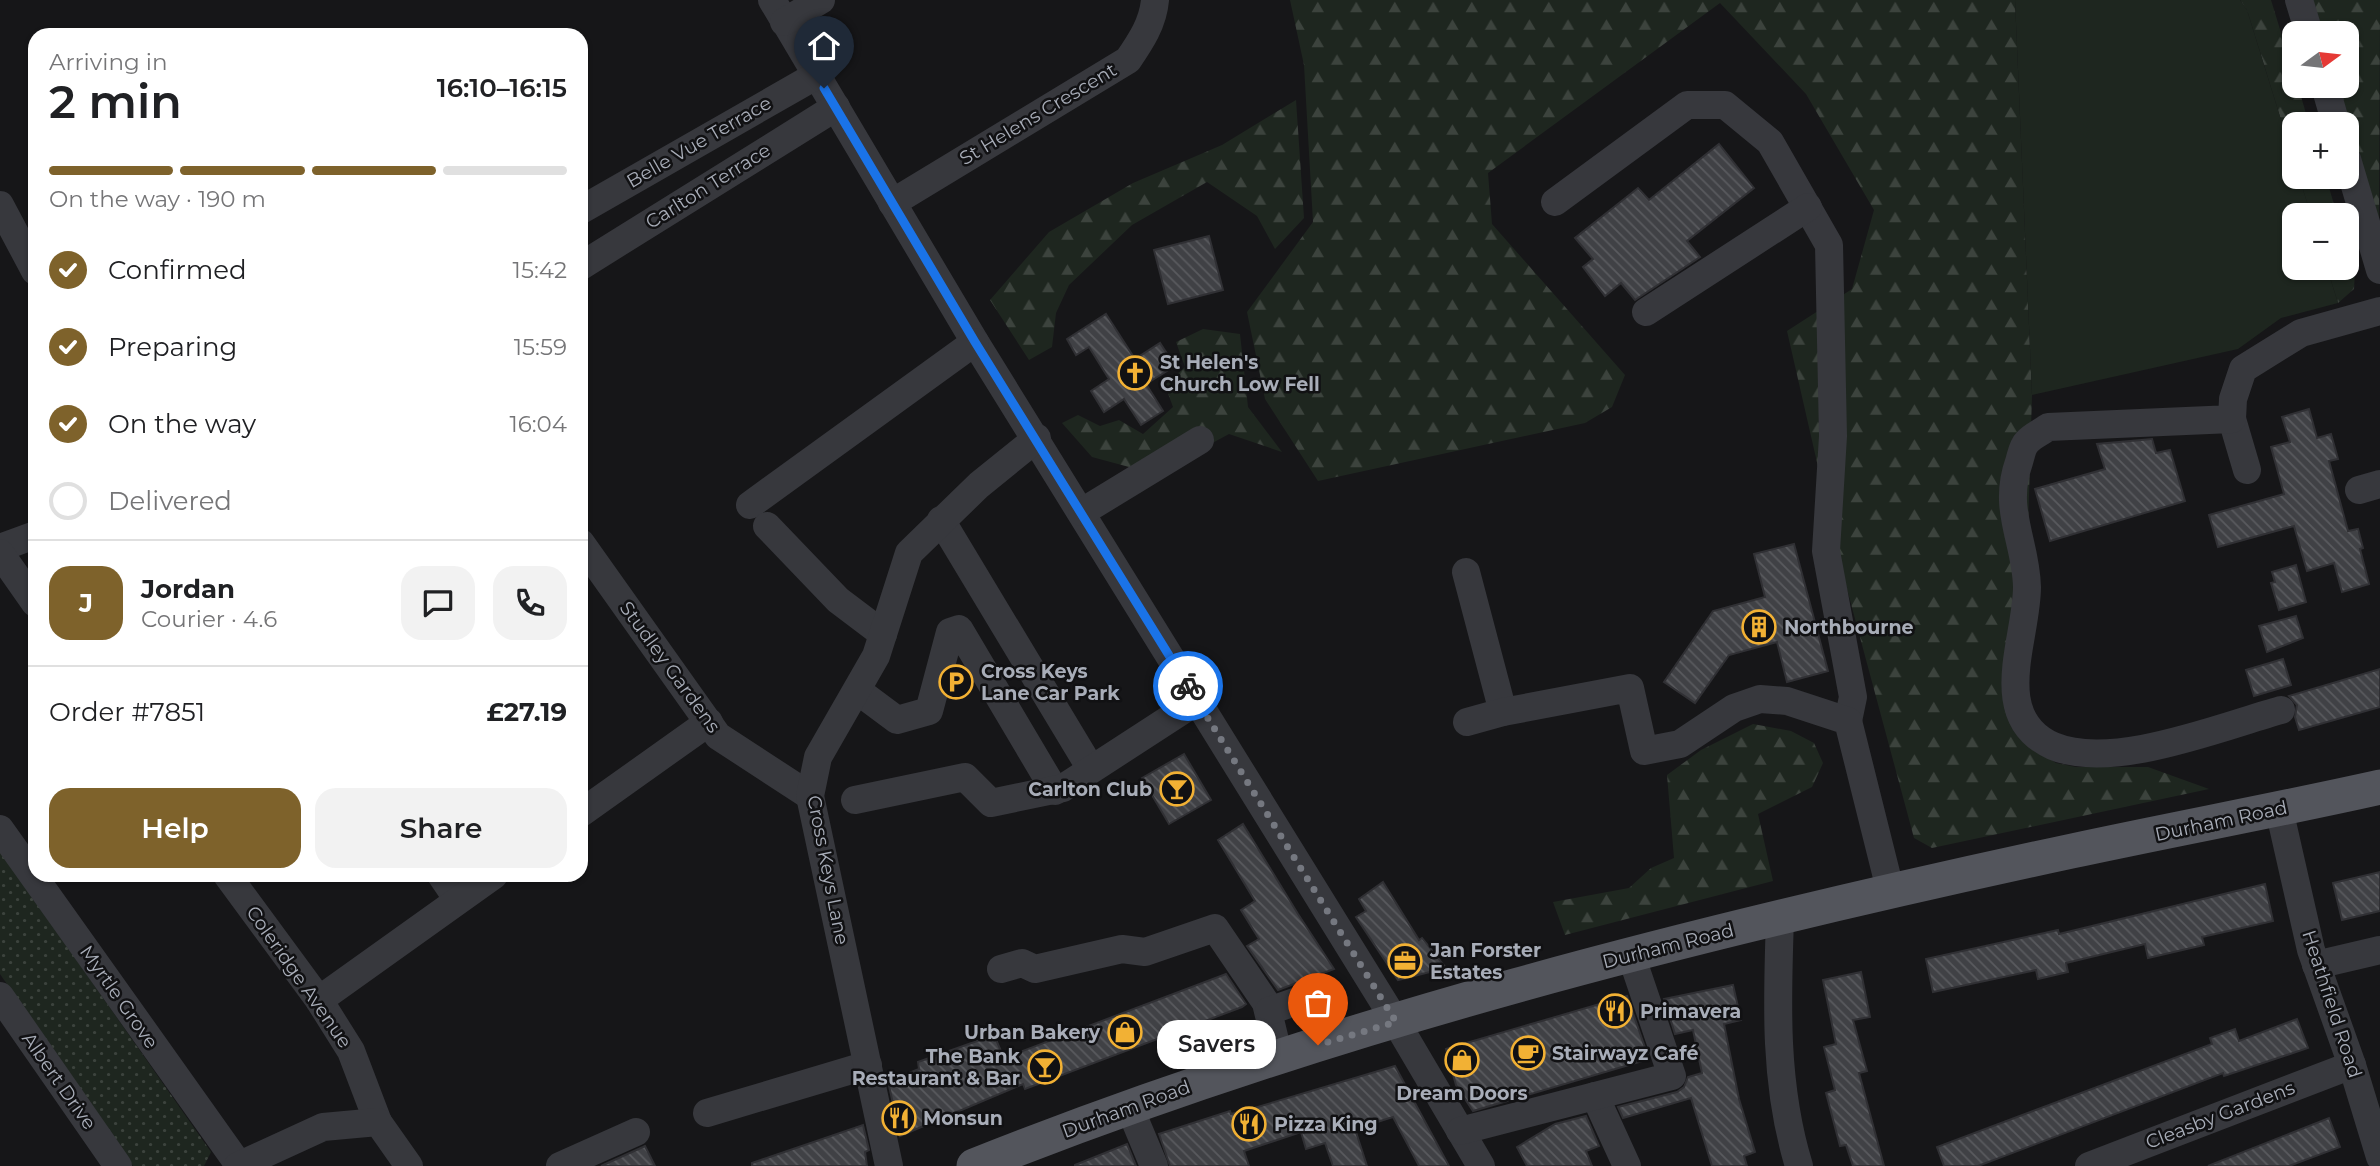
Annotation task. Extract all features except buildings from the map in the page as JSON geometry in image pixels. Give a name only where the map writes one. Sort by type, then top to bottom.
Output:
[{"type":"main road","name":"Durham Road","points":[[974,1166],[1129,1106],[1472,997],[1631,955],[1891,893],[2070,852],[2380,787]]},
{"type":"street","points":[[821,0],[778,11],[975,342],[1396,1022],[1481,1166]]},
{"type":"street","name":"St Helens Crescent","points":[[892,203],[1128,60],[1143,37],[1154,12],[1155,0]]},
{"type":"street","points":[[2299,0],[2305,21]]},
{"type":"street","name":"Belle Vue Terrace","points":[[588,206],[817,75]]},
{"type":"street","points":[[1555,202],[1686,105],[1724,105],[1770,142],[1829,245],[1833,436],[1826,551],[1853,697],[1848,721],[1891,893]]},
{"type":"street","name":"Carlton Terrace","points":[[588,262],[836,107]]},
{"type":"street","points":[[2356,189],[2380,270]]},
{"type":"street","points":[[0,205],[28,258]]},
{"type":"street","points":[[1646,312],[1808,207]]},
{"type":"street","points":[[2246,470],[2232,419],[2233,399],[2243,369],[2301,333],[2380,311]]},
{"type":"street","points":[[883,634],[838,600],[758,516],[975,342]]},
{"type":"street","points":[[2232,419],[2049,427],[2025,443],[2011,484],[2014,527],[2026,568],[2027,591],[2014,690],[2023,722],[2051,745],[2081,754],[2123,754],[2281,710]]},
{"type":"street","name":"Cross Keys Lane","points":[[889,1166],[810,796],[818,757],[876,656],[909,553],[941,520],[1037,439]]},
{"type":"street","points":[[1082,512],[1200,440]]},
{"type":"street","points":[[941,520],[1091,769]]},
{"type":"street","points":[[28,538],[0,551],[28,593]]},
{"type":"street","name":"Studley Gardens","points":[[588,553],[718,736],[733,748],[796,784],[810,796]]},
{"type":"street","points":[[1466,572],[1503,712]]},
{"type":"street","points":[[858,691],[897,720],[929,711],[950,632],[959,629],[1055,792]]},
{"type":"street","points":[[1467,722],[1503,712],[1630,688],[1644,751],[1680,744],[1734,708],[1760,699],[1787,701],[1848,721]]},
{"type":"street","points":[[855,800],[965,777],[991,803],[1055,792],[1197,701]]},
{"type":"street","points":[[588,808],[709,722]]},
{"type":"street","name":"Heathfield Road","points":[[2279,809],[2316,965],[2352,1065],[2380,1157]]},
{"type":"street","name":"Myrtle Grove","points":[[0,829],[28,869]]},
{"type":"street","name":"Myrtle Grove","points":[[37,882],[238,1166]]},
{"type":"street","name":"Coleridge Avenue","points":[[233,882],[319,1000],[351,1051],[378,1122]]},
{"type":"street","points":[[446,882],[458,900]]},
{"type":"street","points":[[319,1000],[484,882]]},
{"type":"street","points":[[1780,919],[1779,1067],[1787,1128],[1798,1166]]},
{"type":"street","points":[[1001,970],[1022,963],[1035,970],[1122,949],[1145,953],[1215,928],[1269,1011],[1279,1057]]},
{"type":"street","points":[[2316,965],[2380,950]]},
{"type":"street","points":[[1460,1131],[1672,1076],[1631,955]]},
{"type":"street","points":[[1269,1011],[1326,991]]},
{"type":"street","name":"Albert Drive","points":[[0,996],[118,1166]]},
{"type":"street","name":"Cleasby Gardens","points":[[2089,1166],[2352,1065]]},
{"type":"street","points":[[708,1113],[868,1066]]},
{"type":"street","points":[[1595,1096],[1627,1166]]},
{"type":"street","points":[[1129,1106],[1154,1166]]},
{"type":"street","points":[[238,1166],[323,1127],[378,1122],[410,1166]]},
{"type":"street","points":[[560,1166],[636,1132]]},
{"type":"green space","points":[[1290,0],[2015,0],[2032,395],[2026,595],[2012,710],[2037,750],[2056,763],[2076,767],[2148,767],[2209,789],[1932,848],[1914,838],[1840,563],[1787,331],[1852,289],[1874,210],[1806,94],[1720,3],[1488,173],[1492,224],[1625,375],[1612,407],[1585,423],[1318,481],[1265,399],[1247,312],[1313,222],[1304,65]]},
{"type":"green space","points":[[2015,0],[2240,0],[2247,10],[2282,123],[2282,189],[2303,189],[2307,203],[2282,203],[2282,280],[2331,280],[2338,303],[2281,318],[2238,349],[2032,395]]},
{"type":"green space","points":[[2240,0],[2271,0],[2282,36],[2282,98],[2301,98],[2306,112],[2282,112],[2282,123],[2247,10]]},
{"type":"green space","points":[[2312,0],[2380,0],[2379,228],[2359,160],[2359,112],[2345,112],[2341,98],[2359,98],[2359,21],[2318,21]]},
{"type":"green space","points":[[1296,100],[1304,218],[1275,249],[1257,216],[1207,182],[1132,225],[1069,285],[1056,313],[1052,347],[1029,360],[990,300],[1049,232],[1133,183],[1222,145]]},
{"type":"green space","points":[[2303,189],[2329,189],[2334,203],[2307,203]]},
{"type":"green space","points":[[2331,280],[2354,280],[2354,289],[2338,303]]},
{"type":"green space","points":[[1203,329],[1240,334],[1248,407],[1282,452],[1229,434],[1155,474],[1092,457],[1062,423],[1078,415],[1100,426],[1119,420],[1143,434],[1173,407],[1165,385],[1185,367],[1176,342]]},
{"type":"green space","points":[[1753,724],[1791,731],[1814,743],[1823,763],[1812,787],[1758,814],[1773,881],[1565,935],[1553,902],[1629,888],[1651,868],[1674,858],[1667,775],[1701,750]]},
{"type":"green space","points":[[0,851],[211,1152],[204,1166],[133,1166],[0,974]]},
{"type":"way so far","points":[[1188,686],[1396,1022],[1318,1045]]},
{"type":"place","name":"St Helen's Church Low Fell","points":[[1135,373]]},
{"type":"place","name":"Northbourne","points":[[1759,627]]},
{"type":"place","name":"Cross Keys Lane Car Park","points":[[956,682]]},
{"type":"place","name":"Carlton Club","points":[[1177,789]]},
{"type":"place","name":"Jan Forster Estates","points":[[1405,961]]},
{"type":"place","name":"Primavera","points":[[1615,1011]]},
{"type":"place","name":"Urban Bakery","points":[[1125,1032]]},
{"type":"place","name":"Savers","points":[[1318,1045]]},
{"type":"place","name":"Stairwayz Café","points":[[1528,1053]]},
{"type":"place","name":"Dream Doors","points":[[1462,1060]]},
{"type":"place","name":"The Bank Restaurant & Bar","points":[[1045,1067]]},
{"type":"place","name":"Monsun","points":[[899,1118]]},
{"type":"place","name":"Pizza King","points":[[1249,1124]]},
{"type":"route","points":[[824,88],[975,342],[1188,686]]}]
